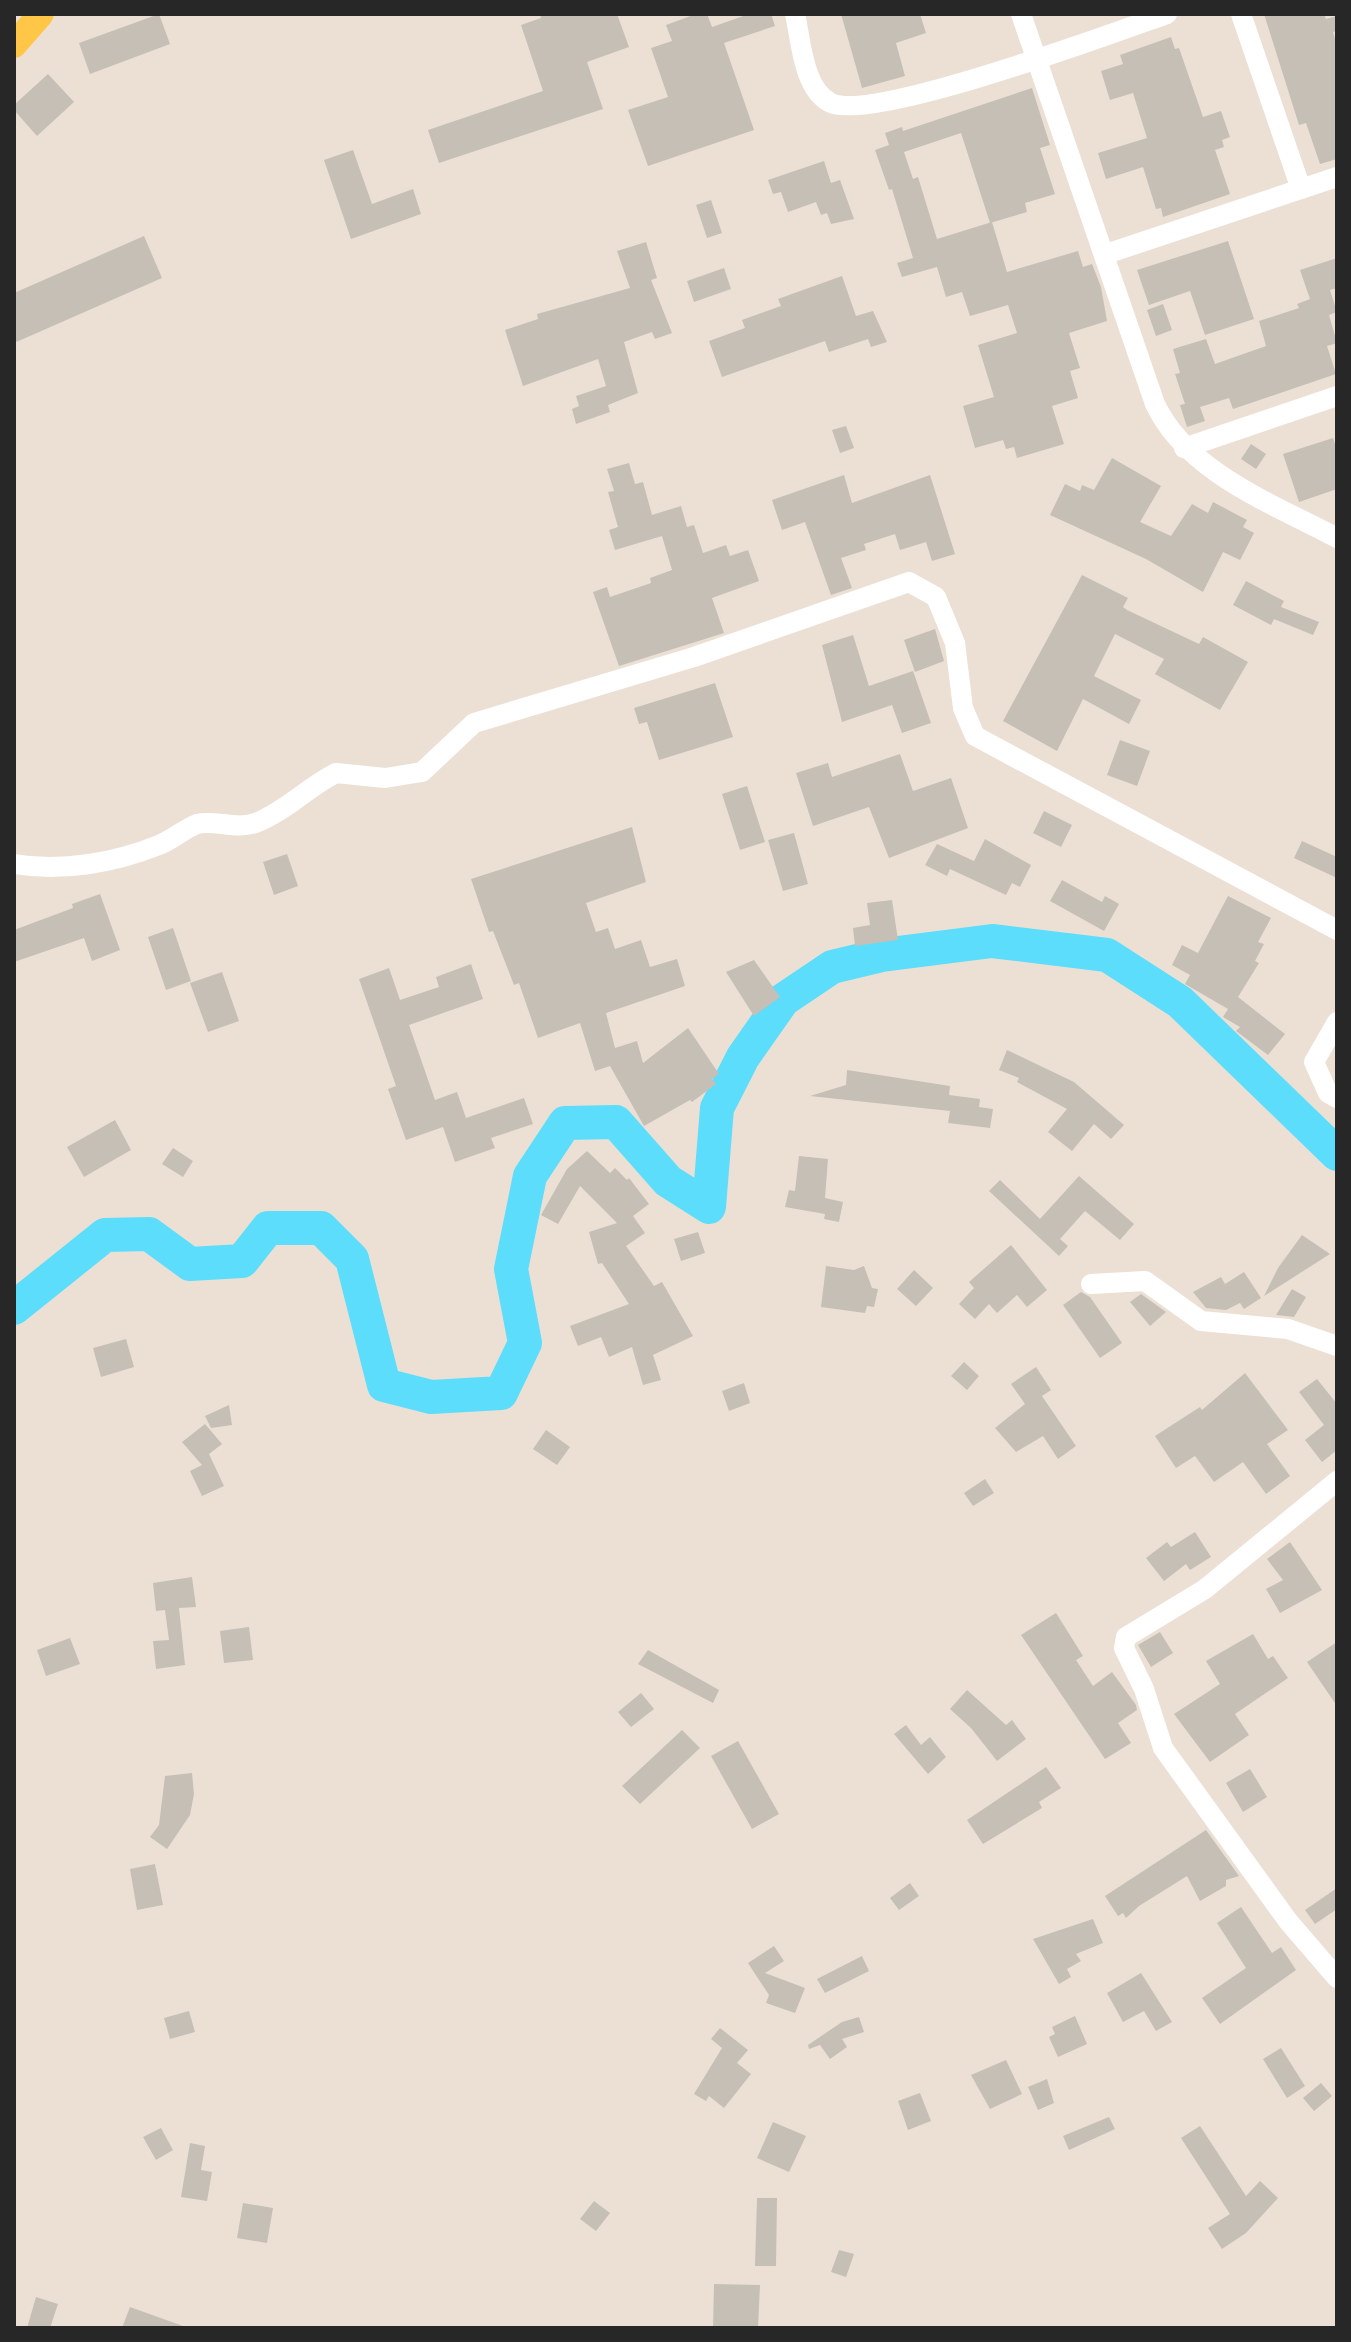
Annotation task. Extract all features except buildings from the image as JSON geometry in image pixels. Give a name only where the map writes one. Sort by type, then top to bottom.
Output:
[{"type":"street","points":[[795,14],[809,74],[820,95],[833,104],[870,107],[1037,60],[1167,14]]},
{"type":"street","points":[[1021,14],[1106,254],[1155,404],[1167,430],[1184,448],[1246,489],[1337,538]]},
{"type":"street","points":[[1241,14],[1301,189]]},
{"type":"street","points":[[1106,254],[1337,177]]},
{"type":"street","points":[[1184,448],[1337,396]]},
{"type":"street","points":[[14,864],[42,869],[116,860],[161,844],[195,825],[229,827],[254,824],[286,809],[336,773],[385,778],[422,772],[474,723],[694,657],[909,582],[936,597],[955,643],[963,708],[975,736],[1337,930]]},
{"type":"street","points":[[1337,1022],[1314,1062],[1328,1093],[1337,1098]]},
{"type":"street","points":[[1091,1284],[1145,1281],[1201,1321],[1288,1329],[1337,1346]]},
{"type":"street","points":[[1337,1481],[1205,1589],[1126,1637],[1124,1648],[1144,1689],[1163,1748],[1288,1921],[1337,1978]]},
{"type":"waterway","points":[[14,1308],[105,1235],[149,1234],[190,1264],[242,1261],[268,1228],[321,1228],[352,1259],[384,1385],[431,1397],[501,1393],[525,1343],[511,1269],[530,1176],[565,1123],[616,1122],[668,1181],[709,1207],[717,1108],[743,1057],[783,1000],[832,967],[882,955],[992,941],[1107,955],[1180,1002],[1337,1154]]}]
